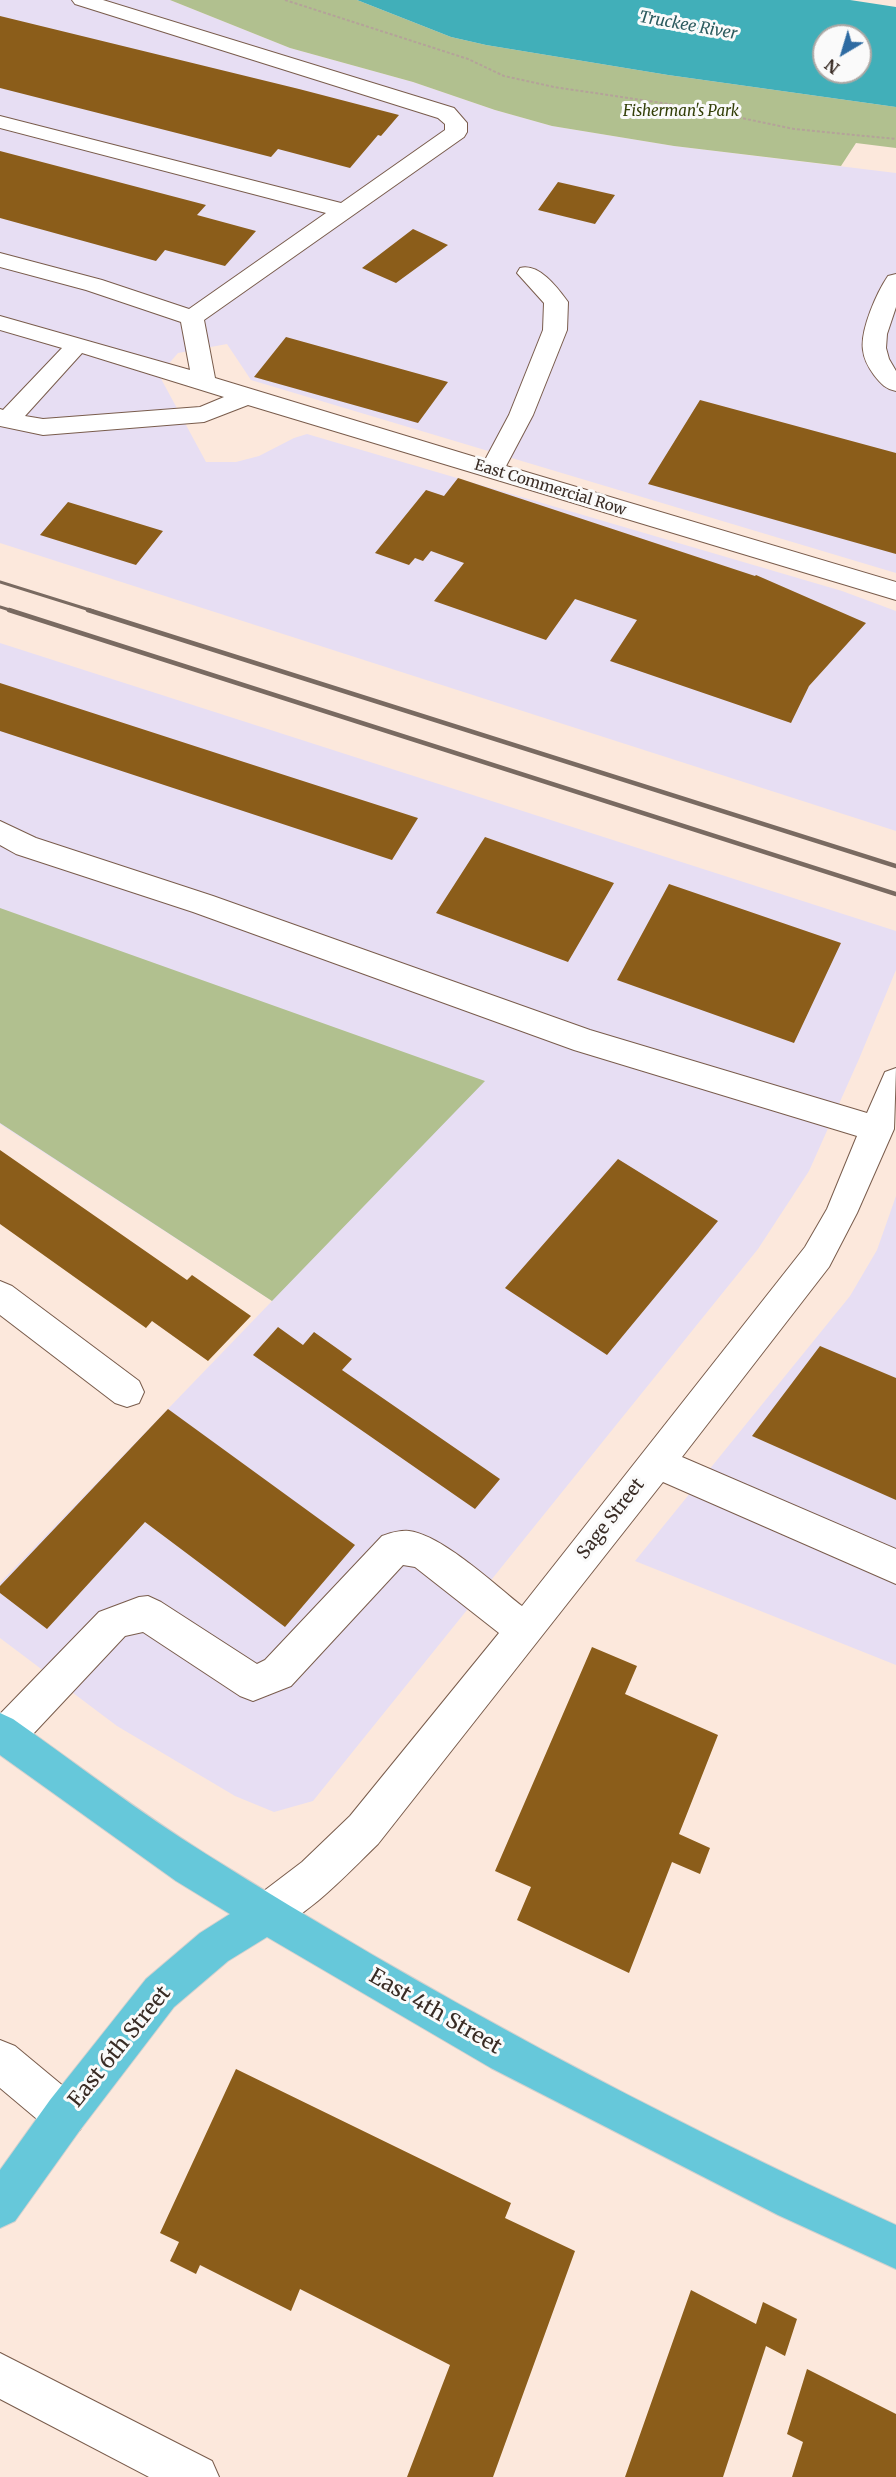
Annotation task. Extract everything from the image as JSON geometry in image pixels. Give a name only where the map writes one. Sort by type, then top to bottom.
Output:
[{"type":"main road","name":"East 4th Street","points":[[2,1734],[190,1867],[266,1914],[506,2053],[793,2200],[896,2247]]},
{"type":"main road","name":"East 6th Street","points":[[0,2206],[65,2115],[160,1993],[214,1947],[266,1914]]},
{"type":"street","points":[[82,0],[446,113],[456,123],[456,132],[192,318]]},
{"type":"street","points":[[0,122],[345,211]]},
{"type":"street","points":[[0,260],[94,285],[192,318]]},
{"type":"street","points":[[491,471],[521,415],[555,330],[556,302],[528,273]]},
{"type":"street","points":[[896,280],[888,294],[874,347],[884,375],[896,384]]},
{"type":"street","points":[[192,318],[204,383]]},
{"type":"street","name":"East Commercial Row","points":[[0,322],[147,364],[246,397],[896,591]]},
{"type":"street","points":[[4,418],[78,344]]},
{"type":"street","points":[[4,418],[43,427],[204,414],[246,397]]},
{"type":"street","points":[[0,832],[26,846],[203,903],[585,1041],[878,1129]]},
{"type":"street","name":"Sage Street","points":[[266,1914],[316,1876],[364,1830],[817,1257],[841,1213],[878,1129],[896,1081]]},
{"type":"street","points":[[0,1296],[127,1392]]},
{"type":"street","points":[[656,1462],[896,1567]]},
{"type":"street","points":[[2,1734],[112,1624],[122,1618],[137,1614],[148,1614],[253,1683],[266,1680],[278,1673],[395,1548],[411,1548],[428,1555],[524,1630]]},
{"type":"street","points":[[0,2061],[65,2115]]},
{"type":"street","points":[[0,2375],[196,2477]]},
{"type":"path","points":[[285,0],[468,59],[504,76],[575,90],[689,107],[794,129],[896,140]]},
{"type":"shaded area","points":[[0,0],[170,0],[290,48],[413,82],[495,110],[552,126],[674,146],[896,173],[896,573],[251,380],[227,344],[178,353],[159,375],[206,462],[236,462],[259,456],[307,434],[842,591],[896,611],[896,831],[0,543]]},
{"type":"shaded area","points":[[0,643],[896,931],[896,970],[859,1059],[809,1171],[758,1249],[313,1801],[274,1812],[235,1796],[117,1726],[0,1638],[0,1583],[272,1301],[0,1124]]},
{"type":"shaded area","points":[[896,1196],[896,1665],[635,1561],[850,1296],[877,1250]]},
{"type":"green space","name":"Fisherman's Park","points":[[170,0],[357,0],[451,37],[486,45],[668,75],[896,107],[896,148],[856,143],[841,166],[674,146],[552,126],[495,110],[413,82],[290,48]]},
{"type":"green space","points":[[0,908],[485,1081],[272,1301],[0,1123]]},
{"type":"water","name":"Truckee River","points":[[357,0],[850,0],[896,7],[896,107],[668,75],[486,45],[451,37]]},
{"type":"building","points":[[0,16],[399,115],[381,136],[378,135],[350,168],[278,149],[271,157],[0,88]]},
{"type":"building","points":[[0,151],[206,205],[197,215],[256,231],[225,266],[165,250],[156,261],[0,218]]},
{"type":"building","points":[[558,182],[615,195],[595,224],[538,210]]},
{"type":"building","points":[[413,229],[448,245],[396,283],[362,268]]},
{"type":"building","points":[[286,337],[448,382],[418,423],[254,377]]},
{"type":"building","points":[[700,400],[896,453],[896,554],[648,484]]},
{"type":"building","points":[[458,478],[756,575],[866,623],[809,686],[791,723],[610,661],[637,620],[575,599],[546,640],[434,601],[464,563],[431,551],[423,561],[415,558],[409,565],[375,553],[426,490],[444,496]]},
{"type":"building","points":[[68,502],[163,531],[136,565],[40,535]]},
{"type":"building","points":[[0,683],[418,818],[392,860],[0,731]]},
{"type":"building","points":[[485,837],[614,883],[568,962],[436,913]]},
{"type":"building","points":[[669,884],[841,943],[794,1043],[617,980]]},
{"type":"building","points":[[0,1150],[187,1280],[192,1275],[251,1316],[208,1361],[152,1321],[146,1328],[0,1224]]},
{"type":"building","points":[[618,1159],[718,1221],[607,1355],[505,1288]]},
{"type":"building","points":[[278,1327],[303,1345],[314,1332],[352,1359],[342,1370],[500,1479],[475,1509],[253,1355]]},
{"type":"building","points":[[820,1346],[896,1378],[896,1500],[752,1436]]},
{"type":"building","points":[[168,1409],[355,1545],[285,1627],[145,1522],[47,1629],[0,1593],[0,1586]]},
{"type":"building","points":[[592,1647],[637,1666],[625,1694],[718,1735],[679,1834],[710,1848],[700,1874],[672,1862],[629,1973],[517,1920],[531,1887],[495,1871]]},
{"type":"building","points":[[236,2069],[511,2203],[505,2218],[575,2251],[493,2477],[407,2477],[450,2365],[300,2289],[291,2311],[200,2265],[196,2274],[170,2261],[179,2242],[160,2233]]},
{"type":"building","points":[[691,2290],[756,2324],[763,2302],[797,2319],[785,2356],[766,2346],[723,2477],[625,2477]]},
{"type":"building","points":[[807,2369],[896,2414],[896,2477],[792,2477],[803,2442],[787,2434]]},
{"type":"railway","points":[[0,582],[93,611]]},
{"type":"railway","points":[[0,607],[13,611]]},
{"type":"railway","points":[[9,610],[896,894]]},
{"type":"railway","points":[[88,610],[896,866]]}]
